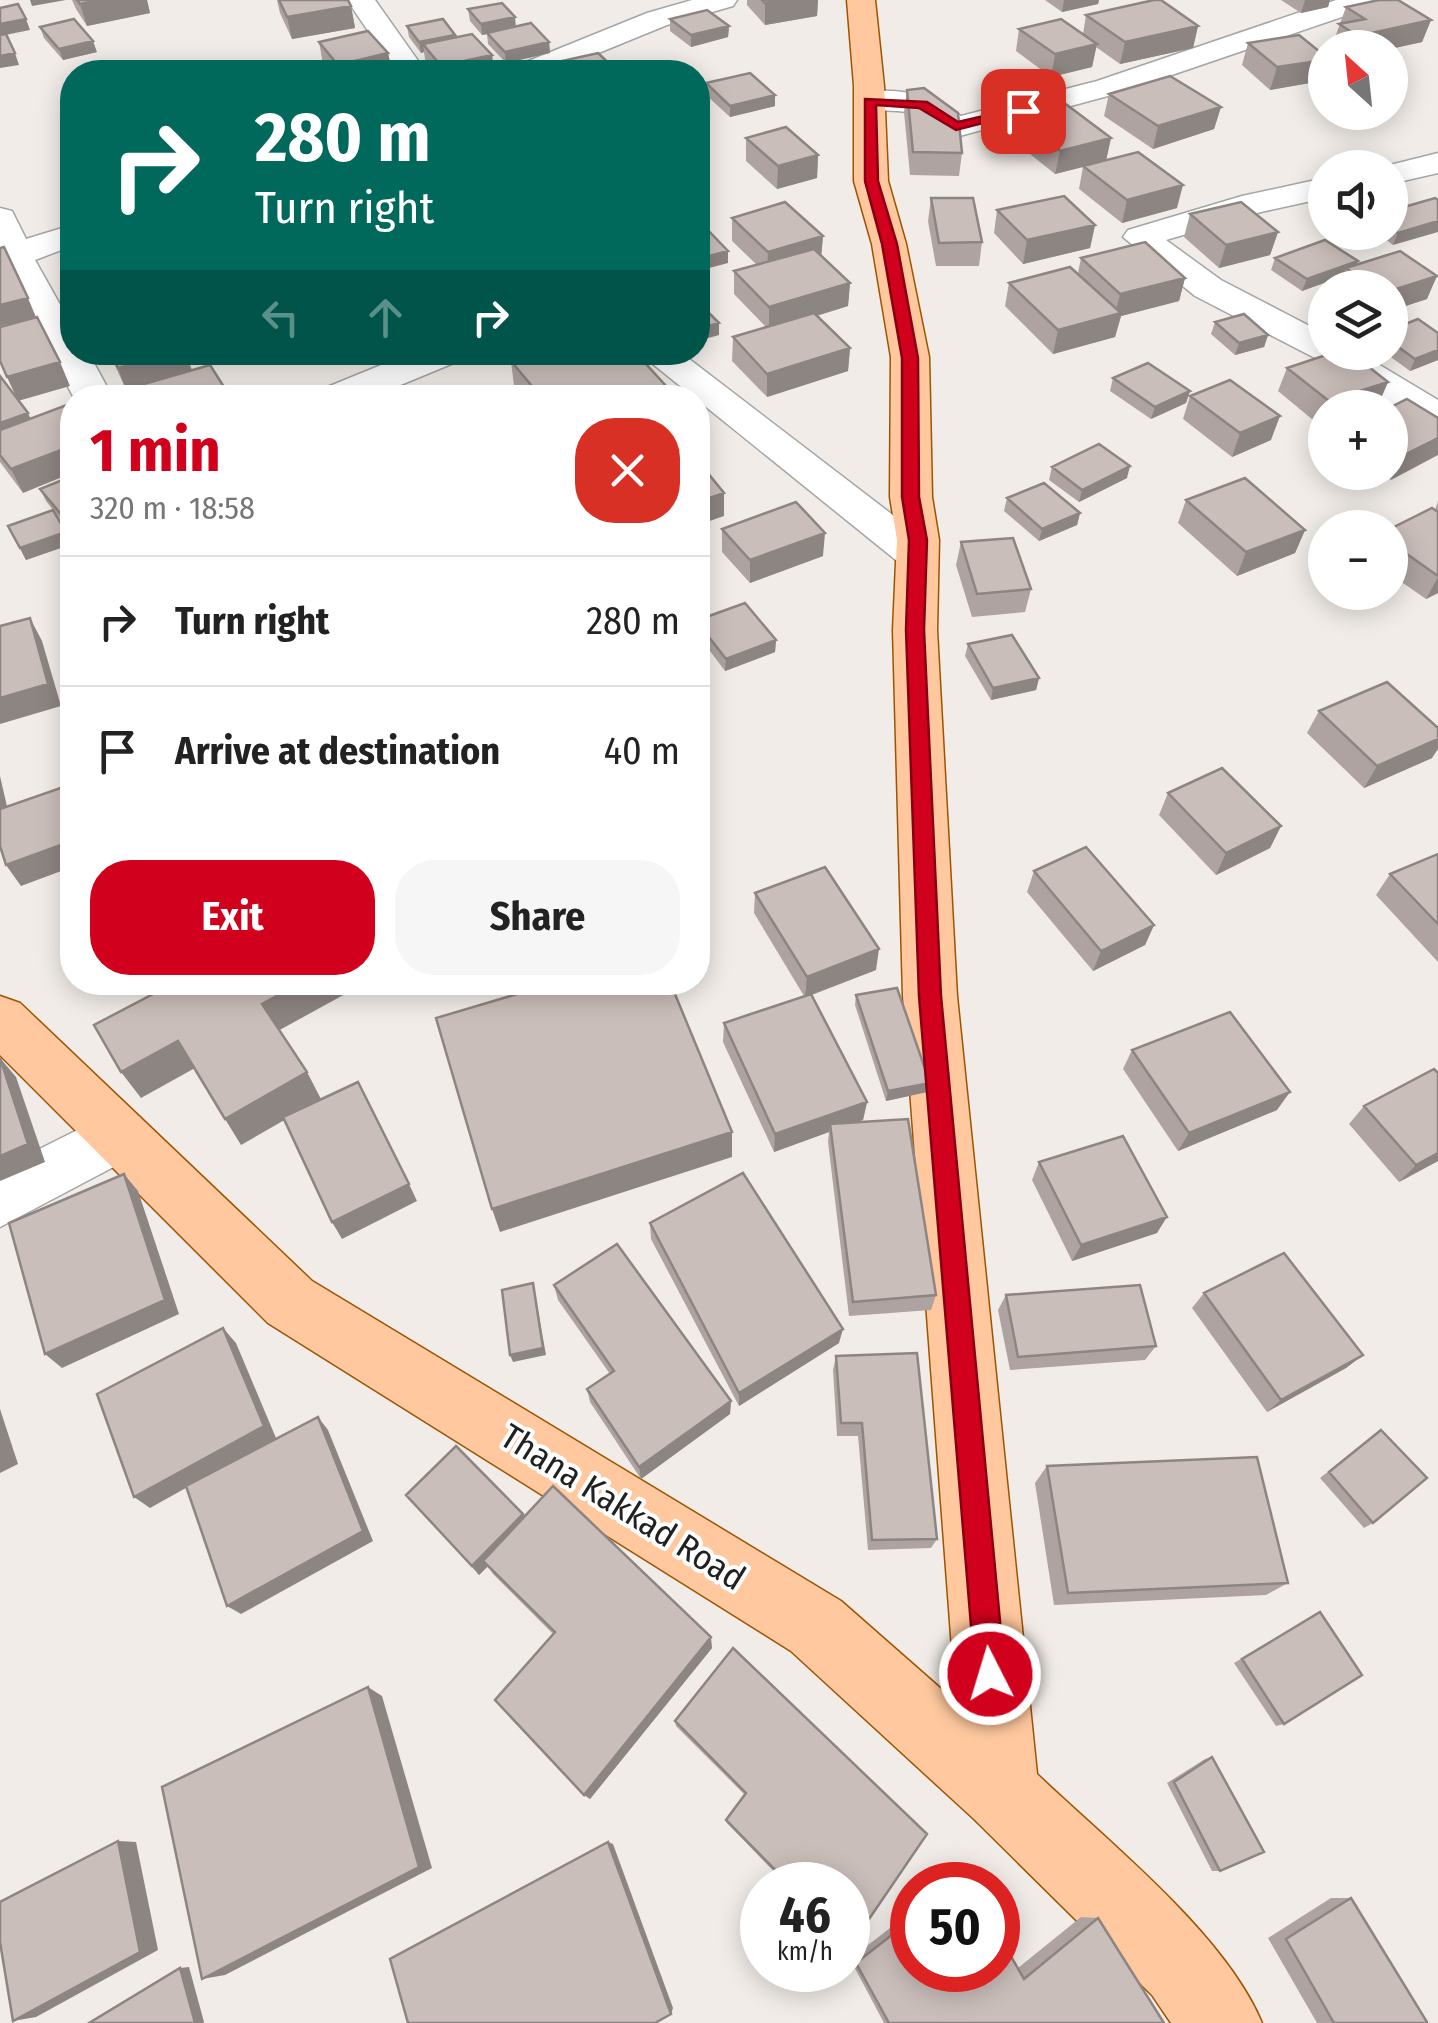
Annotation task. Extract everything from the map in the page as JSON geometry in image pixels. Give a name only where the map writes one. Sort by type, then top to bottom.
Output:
[{"type":"main road","points":[[861,0],[872,181],[890,244],[910,358],[911,497],[918,554],[915,630],[930,996],[1001,1792]]},
{"type":"main road","name":"Thana Kakkad Road","points":[[0,1019],[290,1302],[816,1626],[1001,1792],[1180,1967],[1221,2023]]},
{"type":"street","points":[[361,0],[402,60]]},
{"type":"street","points":[[556,60],[657,19],[724,0]]},
{"type":"street","points":[[870,101],[922,104],[956,126],[1108,87],[1364,0]]},
{"type":"street","points":[[1408,172],[1434,168]]},
{"type":"street","points":[[1308,192],[1254,203],[1140,237],[1208,288],[1308,340]]},
{"type":"street","points":[[0,218],[8,258],[60,343]]},
{"type":"street","points":[[8,258],[60,239]]},
{"type":"street","points":[[366,385],[416,365]]},
{"type":"street","points":[[673,365],[699,385]]},
{"type":"street","points":[[1360,370],[1438,416]]},
{"type":"street","points":[[710,394],[918,554]]},
{"type":"street","points":[[0,1200],[119,1135]]},
{"type":"building","points":[[279,0],[348,0],[351,6],[287,17]]},
{"type":"building","points":[[1161,0],[1198,26],[1125,42],[1086,15]]},
{"type":"building","points":[[1398,0],[1431,20],[1385,30],[1348,30],[1339,24],[1365,19],[1346,7]]},
{"type":"building","points":[[502,3],[515,17],[481,24],[468,9]]},
{"type":"building","points":[[18,4],[26,19],[0,24],[0,8]]},
{"type":"building","points":[[707,10],[729,26],[691,35],[670,19]]},
{"type":"building","points":[[74,19],[93,41],[59,49],[40,27]]},
{"type":"building","points":[[443,19],[455,35],[419,42],[407,26]]},
{"type":"building","points":[[1061,19],[1097,44],[1055,54],[1019,29]]},
{"type":"building","points":[[531,23],[549,42],[505,52],[487,33]]},
{"type":"building","points":[[368,31],[388,53],[359,60],[334,60],[319,42]]},
{"type":"building","points":[[6,34],[15,53],[0,56],[0,35]]},
{"type":"building","points":[[472,34],[492,55],[436,60],[423,44]]},
{"type":"building","points":[[1299,35],[1308,42],[1308,62],[1277,67],[1248,43]]},
{"type":"building","points":[[598,53],[605,60],[566,60]]},
{"type":"building","points":[[750,73],[775,95],[730,106],[710,87],[710,82]]},
{"type":"building","points":[[1170,76],[1221,107],[1158,126],[1109,94]]},
{"type":"building","points":[[924,88],[958,113],[962,153],[913,152],[907,90]]},
{"type":"building","points":[[1063,102],[1111,138],[1060,151],[1013,115]]},
{"type":"building","points":[[786,127],[818,155],[778,166],[746,138]]},
{"type":"building","points":[[1138,152],[1183,185],[1127,200],[1083,166]]},
{"type":"building","points":[[1064,196],[1095,225],[1027,240],[997,210]]},
{"type":"building","points":[[931,198],[973,198],[982,242],[939,243]]},
{"type":"building","points":[[1435,198],[1438,221],[1408,230],[1408,206]]},
{"type":"building","points":[[785,202],[823,236],[768,252],[732,218]]},
{"type":"building","points":[[1241,202],[1278,232],[1226,245],[1190,214]]},
{"type":"building","points":[[710,232],[728,251],[710,256]]},
{"type":"building","points":[[1145,242],[1185,278],[1120,294],[1081,258]]},
{"type":"building","points":[[1308,246],[1308,250],[1341,250],[1358,261],[1332,270],[1308,270],[1307,279],[1275,258]]},
{"type":"building","points":[[4,247],[28,298],[0,305],[0,248]]},
{"type":"building","points":[[814,249],[850,283],[769,307],[734,271]]},
{"type":"building","points":[[1400,251],[1437,276],[1408,285],[1408,270],[1346,268]]},
{"type":"building","points":[[1070,267],[1121,313],[1058,330],[1009,283]]},
{"type":"building","points":[[814,313],[850,348],[767,374],[733,337]]},
{"type":"building","points":[[1244,314],[1268,335],[1239,343],[1215,322]]},
{"type":"building","points":[[37,317],[60,362],[7,377],[0,361],[0,327]]},
{"type":"building","points":[[1418,319],[1438,333],[1438,350],[1415,359],[1408,354],[1408,323]]},
{"type":"building","points":[[1308,361],[1308,370],[1373,370],[1388,382],[1363,390],[1315,390],[1287,368]]},
{"type":"building","points":[[1148,363],[1190,391],[1155,407],[1113,378]]},
{"type":"building","points":[[210,365],[223,385],[144,385]]},
{"type":"building","points":[[514,365],[647,365],[665,385],[531,385]]},
{"type":"building","points":[[0,376],[28,413],[0,423]]},
{"type":"building","points":[[1230,380],[1280,416],[1240,433],[1190,396]]},
{"type":"building","points":[[1408,400],[1438,418],[1438,438],[1408,453]]},
{"type":"building","points":[[60,408],[60,451],[11,469],[0,455],[0,430]]},
{"type":"building","points":[[1099,444],[1130,466],[1082,490],[1052,467]]},
{"type":"building","points":[[710,476],[724,493],[710,498]]},
{"type":"building","points":[[1245,478],[1305,530],[1246,552],[1186,500]]},
{"type":"building","points":[[60,481],[60,513],[40,489]]},
{"type":"building","points":[[1044,483],[1080,513],[1042,529],[1007,498]]},
{"type":"building","points":[[796,502],[825,533],[750,560],[722,529]]},
{"type":"building","points":[[1432,508],[1438,512],[1438,576],[1408,555],[1408,520]]},
{"type":"building","points":[[53,510],[60,522],[60,534],[20,548],[8,526]]},
{"type":"building","points":[[1013,538],[1031,589],[977,594],[961,542]]},
{"type":"building","points":[[745,603],[776,640],[726,659],[710,638],[710,616]]},
{"type":"building","points":[[30,618],[48,684],[0,698],[0,626]]},
{"type":"building","points":[[1012,635],[1039,678],[993,688],[968,644]]},
{"type":"building","points":[[1387,682],[1438,728],[1438,739],[1377,766],[1319,711]]},
{"type":"building","points":[[1222,768],[1281,826],[1226,853],[1168,793]]},
{"type":"building","points":[[60,788],[60,845],[6,865],[0,846],[0,809]]},
{"type":"building","points":[[1086,847],[1154,925],[1101,951],[1034,871]]},
{"type":"building","points":[[1438,854],[1438,924],[1390,874]]},
{"type":"building","points":[[825,867],[879,949],[807,977],[755,893]]},
{"type":"building","points":[[897,988],[930,1083],[888,1091],[856,995]]},
{"type":"building","points":[[811,994],[867,1102],[775,1134],[724,1023]]},
{"type":"building","points":[[151,995],[278,995],[262,1004],[307,1072],[225,1119],[178,1041],[121,1072],[94,1025]]},
{"type":"building","points":[[514,995],[675,995],[732,1132],[492,1209],[436,1018]]},
{"type":"building","points":[[1230,1012],[1290,1092],[1189,1133],[1132,1050]]},
{"type":"building","points":[[0,1058],[28,1144],[0,1156]]},
{"type":"building","points":[[1434,1069],[1438,1073],[1438,1153],[1416,1165],[1364,1106]]},
{"type":"building","points":[[358,1082],[409,1184],[332,1222],[283,1117]]},
{"type":"building","points":[[908,1119],[936,1295],[853,1302],[830,1124]]},
{"type":"building","points":[[1123,1136],[1167,1217],[1081,1245],[1039,1162]]},
{"type":"building","points":[[743,1173],[843,1329],[739,1393],[650,1223]]},
{"type":"building","points":[[124,1174],[165,1300],[45,1354],[9,1223]]},
{"type":"building","points":[[617,1244],[731,1401],[639,1467],[587,1389],[614,1371],[554,1285]]},
{"type":"building","points":[[1284,1253],[1363,1355],[1281,1400],[1204,1293]]},
{"type":"building","points":[[533,1283],[543,1348],[510,1355],[502,1290]]},
{"type":"building","points":[[1140,1285],[1156,1346],[1018,1357],[1006,1295]]},
{"type":"building","points":[[223,1328],[264,1426],[134,1497],[97,1394]]},
{"type":"building","points":[[917,1353],[937,1539],[872,1540],[862,1423],[841,1423],[836,1356]]},
{"type":"building","points":[[318,1417],[363,1531],[227,1606],[186,1486]]},
{"type":"building","points":[[1381,1430],[1427,1478],[1373,1523],[1329,1472]]},
{"type":"building","points":[[456,1446],[523,1514],[472,1566],[406,1495]]},
{"type":"building","points":[[1257,1457],[1288,1583],[1068,1593],[1047,1466]]},
{"type":"building","points":[[553,1486],[711,1637],[584,1795],[495,1700],[555,1632],[483,1561]]},
{"type":"building","points":[[1320,1612],[1362,1675],[1284,1724],[1242,1659]]},
{"type":"building","points":[[733,1648],[927,1834],[908,1862],[890,1862],[890,1888],[870,1918],[870,1862],[767,1862],[726,1820],[746,1793],[675,1721]]},
{"type":"building","points":[[368,1687],[419,1867],[202,1979],[162,1787]]},
{"type":"building","points":[[1212,1757],[1264,1852],[1220,1871],[1174,1782]]},
{"type":"building","points":[[118,1841],[140,1952],[13,2021],[0,1942],[0,1902]]},
{"type":"building","points":[[608,1842],[671,2014],[655,2023],[408,2023],[390,1959]]},
{"type":"building","points":[[1351,1898],[1426,2023],[1334,2023],[1286,1939]]},
{"type":"building","points":[[1098,1918],[1164,2023],[889,2023],[870,1988],[870,1952],[890,1936],[890,1992],[1020,1992],[1020,1972],[1024,1979]]},
{"type":"building","points":[[180,1968],[195,2023],[89,2023]]},
{"type":"route","points":[[990,1674],[930,996],[915,630],[918,540],[911,497],[910,358],[890,244],[872,181],[870,101],[922,104],[956,126],[1023,111]]}]
